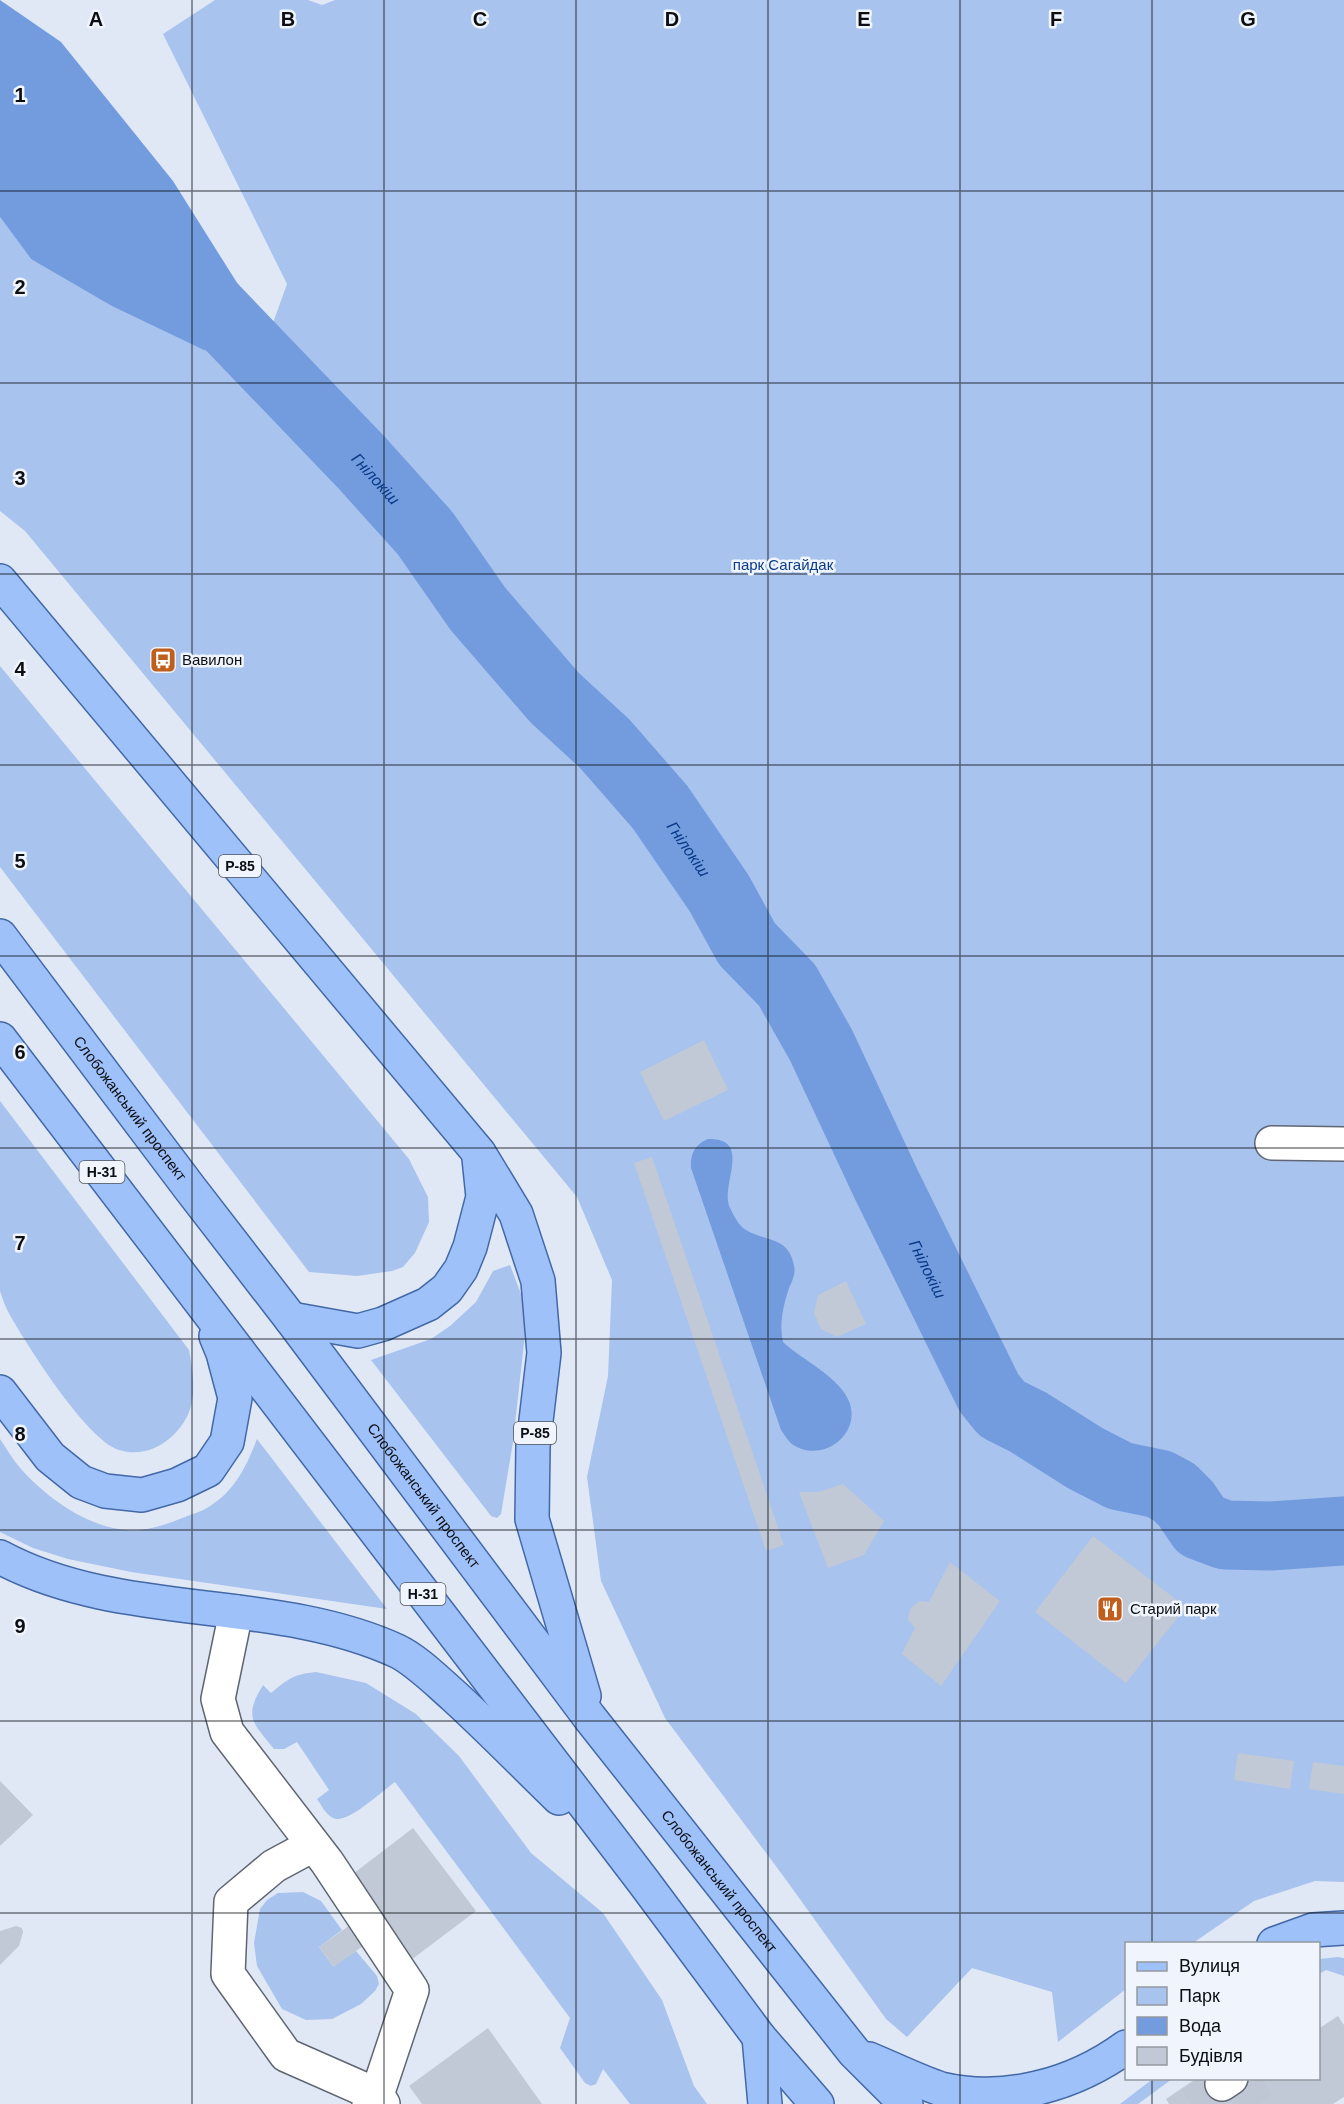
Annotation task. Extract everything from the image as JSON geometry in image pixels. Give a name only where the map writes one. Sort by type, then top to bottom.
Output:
[{"type":"main road","name":"Р-85","points":[[0,580],[479,1153],[516,1214],[538,1281],[544,1353],[533,1446],[532,1519],[590,1718]]},
{"type":"main road","name":"Слобожанський проспект","points":[[0,936],[590,1718],[854,2052],[906,2104]]},
{"type":"main road","name":"Н-31","points":[[0,1038],[643,1881],[759,2037],[793,2104]]},
{"type":"main road","points":[[291,1319],[358,1331],[383,1324],[428,1305],[447,1289],[461,1269],[470,1247],[483,1197],[479,1153]]},
{"type":"main road","points":[[0,1392],[50,1457],[81,1482],[105,1491],[142,1495],[177,1485],[208,1470],[227,1442],[235,1398],[223,1353],[204,1306]]},
{"type":"main road","points":[[0,1557],[49,1579],[101,1592],[339,1630],[399,1652],[437,1680],[643,1881]]},
{"type":"main road","points":[[1280,1942],[1313,1930],[1344,1928]]},
{"type":"main road","points":[[759,2037],[765,2104]]},
{"type":"main road","points":[[759,2037],[817,2104]]},
{"type":"main road","points":[[854,2052],[940,2088],[965,2094],[1021,2094],[1058,2084],[1114,2056]]},
{"type":"main road","name":"Слобожанський проспект","points":[[854,2052],[882,2104]]},
{"type":"main road","points":[[1077,2104],[1114,2056]]},
{"type":"lane","points":[[1272,1143],[1344,1144]]},
{"type":"lane","points":[[236,1612],[218,1699],[227,1732],[313,1845],[412,1990],[376,2101],[286,2055],[228,1974],[231,1902],[274,1866],[313,1845]]},
{"type":"green space","name":"парк Сагайдак","points":[[215,0],[308,0],[322,5],[335,0],[1344,0],[1344,1882],[1315,1881],[1254,1901],[1194,1942],[1125,1942],[1125,1990],[1058,2042],[1052,1992],[972,1968],[907,2037],[886,2019],[784,1877],[665,1718],[601,1581],[587,1477],[608,1376],[612,1280],[577,1197],[25,531],[0,511],[0,217],[31,259],[260,359],[287,284],[163,34]]},
{"type":"green space","points":[[0,666],[409,1159],[428,1197],[429,1222],[415,1253],[403,1267],[392,1271],[357,1276],[309,1272],[0,867]]},
{"type":"green space","points":[[0,1101],[189,1350],[193,1375],[193,1397],[190,1408],[186,1418],[170,1438],[153,1449],[140,1452],[119,1450],[91,1429],[44,1370],[6,1308],[0,1291]]},
{"type":"green space","points":[[510,1265],[521,1294],[526,1325],[513,1442],[501,1514],[497,1518],[491,1516],[371,1360],[431,1339],[450,1326],[476,1302],[493,1271]]},
{"type":"green space","points":[[0,1439],[21,1469],[55,1500],[97,1523],[112,1528],[134,1530],[149,1529],[171,1522],[204,1509],[219,1500],[239,1477],[257,1439],[387,1609],[131,1572],[68,1559],[33,1548],[0,1532]]},
{"type":"green space","points":[[316,1672],[366,1683],[416,1714],[459,1756],[531,1853],[603,1913],[662,2000],[694,2086],[707,2104],[630,2104],[603,2069],[596,2084],[591,2086],[585,2083],[560,2048],[570,2018],[395,1782],[350,1815],[336,1819],[327,1814],[317,1799],[329,1790],[297,1742],[284,1749],[274,1749],[256,1726],[252,1713],[253,1705],[263,1685],[271,1693],[292,1678]]},
{"type":"green space","points":[[303,1892],[321,1901],[342,1930],[319,1947],[333,1966],[356,1951],[377,1976],[379,1984],[361,2004],[332,2019],[306,2020],[282,2009],[257,1966],[254,1943],[260,1909],[267,1900],[278,1893]]},
{"type":"green space","points":[[1344,1958],[1344,1976],[1326,1970],[1320,1973],[1320,1959]]},
{"type":"green space","points":[[1151,2080],[1171,2080],[1138,2104],[1120,2104]]},
{"type":"water","points":[[0,0],[61,42],[173,181],[256,313],[261,360],[204,350],[112,306],[31,259],[0,217]]},
{"type":"water","points":[[708,1139],[722,1141],[729,1146],[732,1165],[728,1199],[730,1208],[739,1223],[754,1234],[776,1241],[787,1249],[791,1256],[794,1272],[782,1315],[783,1342],[839,1386],[850,1404],[852,1416],[849,1427],[835,1444],[825,1449],[814,1451],[803,1449],[791,1443],[781,1430],[691,1168],[694,1150]]},
{"type":"building","points":[[704,1040],[728,1090],[664,1121],[640,1072]]},
{"type":"building","points":[[652,1157],[784,1545],[766,1551],[634,1163]]},
{"type":"building","points":[[846,1281],[866,1324],[837,1337],[821,1329],[814,1313],[818,1295]]},
{"type":"building","points":[[843,1484],[884,1521],[864,1555],[828,1568],[799,1492],[819,1492]]},
{"type":"building","name":"Старий парк","points":[[1093,1536],[1186,1607],[1126,1683],[1035,1612]]},
{"type":"building","points":[[950,1562],[1000,1601],[941,1686],[902,1654],[915,1628],[908,1620],[910,1609],[919,1601],[929,1602]]},
{"type":"building","points":[[1238,1753],[1294,1761],[1290,1789],[1234,1780]]},
{"type":"building","points":[[1313,1762],[1344,1766],[1344,1794],[1309,1789]]},
{"type":"building","points":[[0,1781],[33,1815],[0,1846]]},
{"type":"building","points":[[413,1828],[476,1911],[411,1960],[349,1877]]},
{"type":"building","points":[[353,1923],[367,1943],[334,1967],[319,1947]]},
{"type":"building","points":[[16,1926],[22,1928],[23,1932],[19,1946],[0,1965],[0,1931]]},
{"type":"building","points":[[1338,2016],[1344,2025],[1344,2097],[1333,2104],[1169,2104],[1166,2099],[1194,2080],[1219,2080],[1229,2096],[1252,2080],[1320,2080],[1320,2028]]},
{"type":"building","points":[[488,2028],[542,2104],[422,2104],[409,2086]]},
{"type":"waterway","name":"Гнілокіш","points":[[195,289],[362,463],[425,533],[478,609],[555,698],[605,744],[660,807],[719,893],[747,944],[787,985],[821,1045],[887,1186],[989,1393],[1002,1409],[1120,1476],[1159,1484],[1174,1492],[1186,1504],[1201,1526],[1225,1535],[1270,1536],[1344,1531]]},
{"type":"tunnel","points":[[1191,2104],[1222,2084]]},
{"type":"tunnel","points":[[1245,2084],[1258,2104]]},
{"type":"place","name":"Вавилон","points":[[163,660]]},
{"type":"place","name":"Старий парк","points":[[1110,1609]]}]
